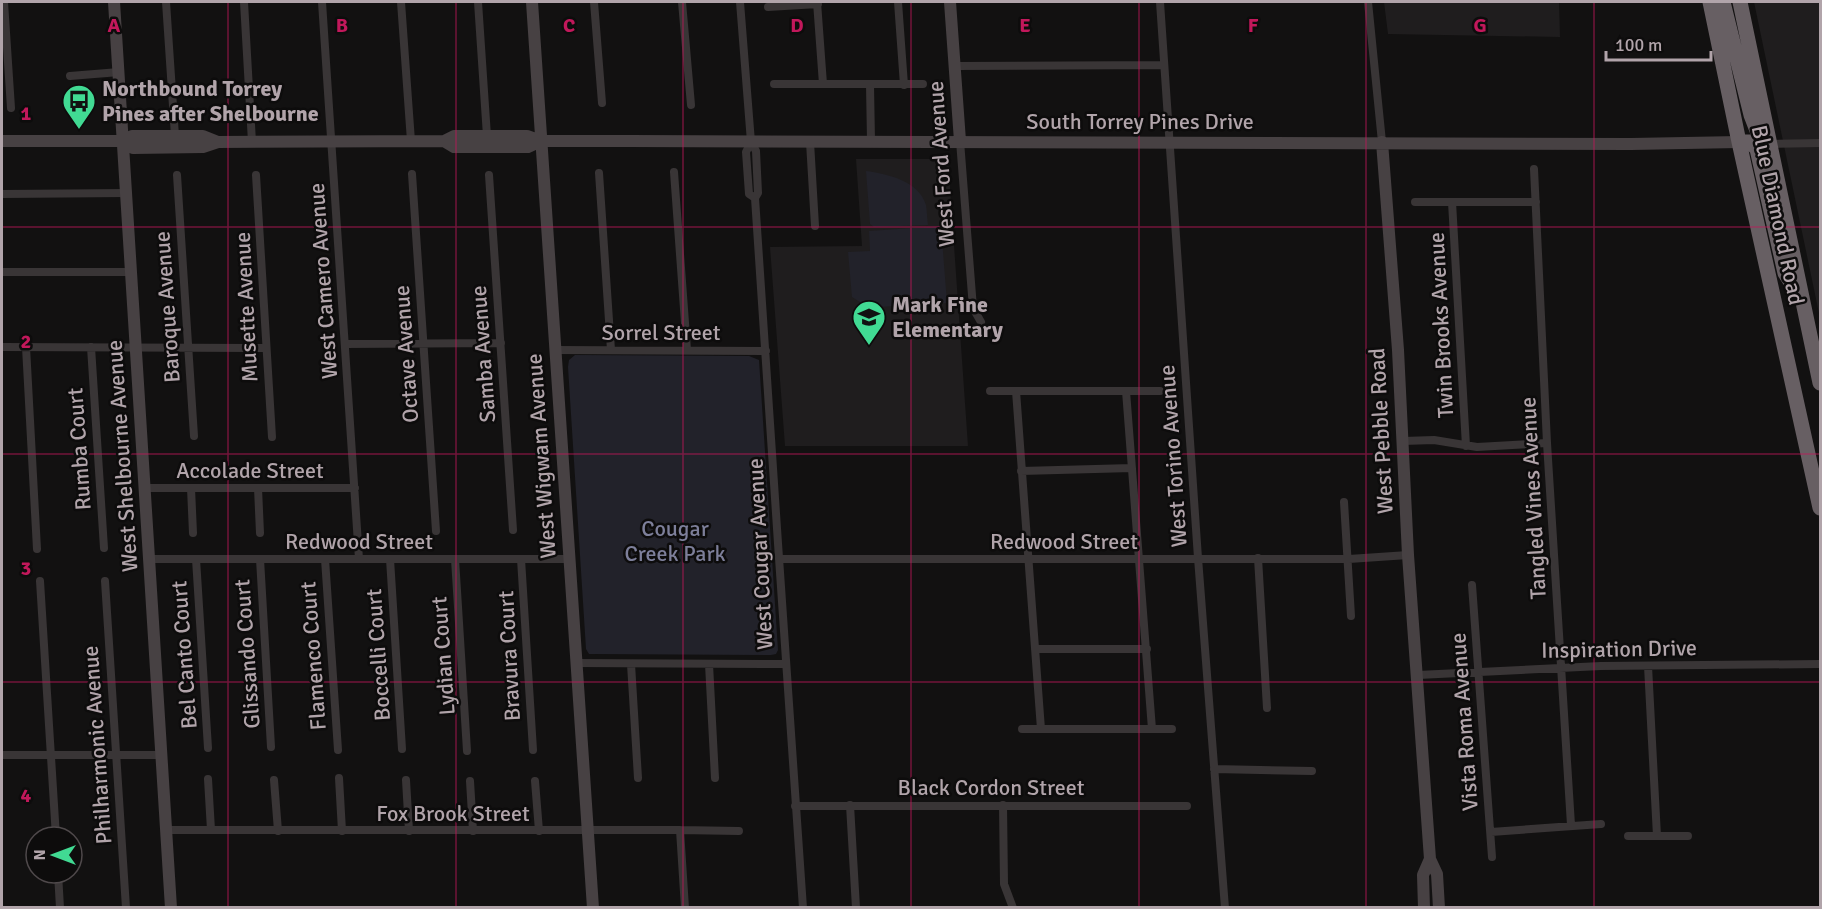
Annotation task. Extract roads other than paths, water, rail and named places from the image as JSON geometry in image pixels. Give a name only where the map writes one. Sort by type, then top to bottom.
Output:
[{"type":"highway","name":"Blue Diamond Road","points":[[1710,2],[1821,508]]},
{"type":"highway","points":[[1722,2],[1751,115],[1758,133],[1770,144]]},
{"type":"highway","name":"Blue Diamond Road","points":[[1740,2],[1821,384]]},
{"type":"highway","points":[[1739,142],[1750,142],[1757,149],[1785,273],[1792,286],[1802,296]]},
{"type":"street","points":[[4,2],[11,108]]},
{"type":"street","name":"West Shelbourne Avenue","points":[[114,2],[171,908]]},
{"type":"street","points":[[166,2],[175,136]]},
{"type":"street","points":[[244,2],[252,142]]},
{"type":"street","name":"West Camero Avenue","points":[[322,2],[359,559]]},
{"type":"street","points":[[401,2],[411,141]]},
{"type":"street","points":[[478,2],[487,136]]},
{"type":"street","name":"West Wigwam Avenue","points":[[532,2],[593,908]]},
{"type":"street","points":[[594,2],[602,103]]},
{"type":"street","points":[[682,2],[691,105]]},
{"type":"street","name":"West Cougar Avenue","points":[[740,2],[751,142],[746,152],[749,194],[755,198],[784,664],[803,908]]},
{"type":"street","points":[[768,7],[817,2],[823,84]]},
{"type":"street","points":[[898,2],[904,85]]},
{"type":"street","name":"West Ford Avenue","points":[[950,2],[973,308],[981,322]]},
{"type":"street","name":"West Torino Avenue","points":[[1160,2],[1198,558],[1225,908]]},
{"type":"street","name":"West Pebble Road","points":[[1368,2],[1382,142],[1430,859],[1437,874],[1439,908]]},
{"type":"street","points":[[955,66],[1164,65]]},
{"type":"street","points":[[70,76],[119,72]]},
{"type":"street","points":[[774,84],[922,84]]},
{"type":"street","points":[[870,85],[871,141]]},
{"type":"street","name":"South Torrey Pines Drive","points":[[2,141],[123,141],[132,135],[203,136],[219,142]]},
{"type":"street","name":"South Torrey Pines Drive","points":[[123,141],[133,148],[203,147],[219,142],[444,141],[454,136],[527,136],[541,141],[751,142],[1630,144],[1739,142]]},
{"type":"street","name":"South Torrey Pines Drive","points":[[444,141],[454,147],[528,147],[541,141]]},
{"type":"street","points":[[810,142],[815,226]]},
{"type":"street","points":[[1770,144],[1821,143]]},
{"type":"street","name":"Tangled Vines Avenue","points":[[1534,169],[1547,443],[1571,825]]},
{"type":"street","points":[[674,172],[687,350]]},
{"type":"street","points":[[599,173],[611,350]]},
{"type":"street","name":"Octave Avenue","points":[[412,174],[436,531]]},
{"type":"street","name":"Baroque Avenue","points":[[177,175],[194,436]]},
{"type":"street","name":"Musette Avenue","points":[[256,175],[272,436]]},
{"type":"street","name":"Samba Avenue","points":[[489,175],[513,530]]},
{"type":"street","points":[[2,194],[127,193]]},
{"type":"street","points":[[1415,202],[1536,202]]},
{"type":"street","name":"Twin Brooks Avenue","points":[[1452,202],[1466,446]]},
{"type":"street","points":[[2,272],[131,272]]},
{"type":"street","points":[[345,344],[501,343]]},
{"type":"street","points":[[2,346],[266,348]]},
{"type":"street","points":[[26,347],[37,549]]},
{"type":"street","name":"Rumba Court","points":[[91,347],[104,548]]},
{"type":"street","name":"Sorrel Street","points":[[555,350],[766,351]]},
{"type":"street","points":[[990,391],[1160,391]]},
{"type":"street","points":[[1016,391],[1041,729]]},
{"type":"street","points":[[1126,391],[1152,729]]},
{"type":"street","points":[[1403,441],[1434,440],[1477,447],[1547,443]]},
{"type":"street","points":[[1021,471],[1132,468]]},
{"type":"street","name":"Accolade Street","points":[[145,488],[355,488]]},
{"type":"street","points":[[191,488],[194,533]]},
{"type":"street","points":[[258,488],[260,533]]},
{"type":"street","points":[[1344,502],[1351,616]]},
{"type":"street","name":"Redwood Street","points":[[779,560],[1348,558],[1408,555]]},
{"type":"street","points":[[1258,558],[1267,708]]},
{"type":"street","name":"Redwood Street","points":[[149,559],[569,559]]},
{"type":"street","name":"Bel Canto Court","points":[[196,559],[208,748]]},
{"type":"street","name":"Glissando Court","points":[[260,559],[271,747]]},
{"type":"street","name":"Flamenco Court","points":[[325,559],[338,750]]},
{"type":"street","name":"Boccelli Court","points":[[390,559],[402,749]]},
{"type":"street","name":"Lydian Court","points":[[455,559],[467,751]]},
{"type":"street","name":"Bravura Court","points":[[522,559],[533,750]]},
{"type":"street","points":[[40,580],[55,825]]},
{"type":"street","name":"Philharmonic Avenue","points":[[105,581],[126,908]]},
{"type":"street","name":"Vista Roma Avenue","points":[[1472,585],[1492,856]]},
{"type":"street","points":[[1035,650],[1147,649]]},
{"type":"street","points":[[576,663],[784,664]]},
{"type":"street","points":[[631,664],[638,778]]},
{"type":"street","points":[[709,664],[715,778]]},
{"type":"street","name":"Inspiration Drive","points":[[1418,675],[1562,667],[1821,664]]},
{"type":"street","points":[[1648,666],[1657,836]]},
{"type":"street","points":[[1022,729],[1172,729]]},
{"type":"street","points":[[2,755],[161,755]]},
{"type":"street","points":[[1214,769],[1312,771]]},
{"type":"street","points":[[339,778],[342,831]]},
{"type":"street","points":[[208,779],[212,830]]},
{"type":"street","points":[[274,780],[278,831]]},
{"type":"street","points":[[406,780],[409,831]]},
{"type":"street","points":[[470,781],[473,831]]},
{"type":"street","points":[[535,781],[539,831]]},
{"type":"street","points":[[850,805],[856,908]]},
{"type":"street","name":"Black Cordon Street","points":[[795,806],[1187,806]]},
{"type":"street","points":[[1003,806],[1004,884],[1013,908]]},
{"type":"street","points":[[1491,832],[1601,824]]},
{"type":"street","name":"Fox Brook Street","points":[[166,830],[739,831]]},
{"type":"street","points":[[680,830],[685,908]]},
{"type":"street","points":[[1628,836],[1688,836]]},
{"type":"street","name":"West Pebble Road","points":[[1424,908],[1423,875],[1430,859]]},
{"type":"street","points":[[59,885],[60,908]]},
{"type":"place","name":"Northbound Torrey Pines after Shelbourne","points":[[79,130]]},
{"type":"place","name":"Mark Fine Elementary","points":[[869,346]]},
{"type":"park label","name":"Cougar Creek Park","points":[[675,540]]}]
